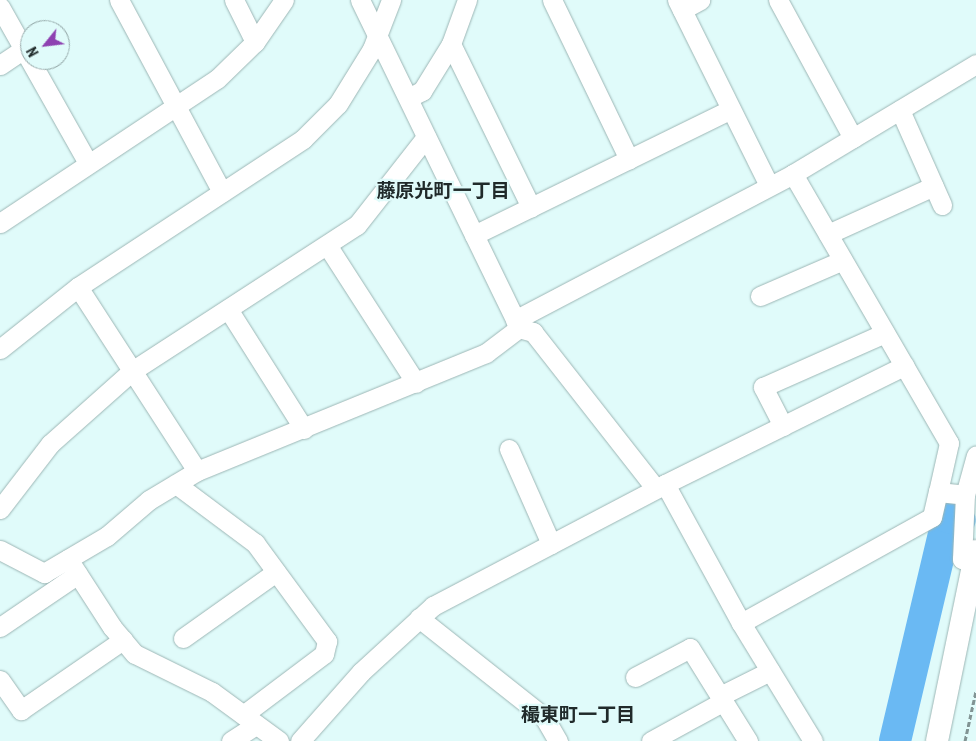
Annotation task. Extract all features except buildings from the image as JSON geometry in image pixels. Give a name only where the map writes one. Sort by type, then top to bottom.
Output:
[{"type":"street","points":[[119,0],[222,192]]},
{"type":"street","points":[[234,0],[255,42]]},
{"type":"street","points":[[0,223],[217,79],[255,42],[284,0]]},
{"type":"street","points":[[360,0],[517,324],[532,332],[660,486],[740,623],[813,741]]},
{"type":"street","points":[[0,349],[78,287],[303,139],[338,104],[378,37],[391,0]]},
{"type":"street","points":[[408,98],[422,91],[451,44],[467,0]]},
{"type":"street","points":[[552,0],[629,160]]},
{"type":"street","points":[[700,0],[679,5],[769,185]]},
{"type":"street","points":[[778,0],[853,138]]},
{"type":"street","points":[[0,7],[20,42]]},
{"type":"street","points":[[451,44],[531,208]]},
{"type":"street","points":[[0,65],[20,52]]},
{"type":"street","points":[[0,627],[150,500],[196,472],[486,353],[517,324],[769,185],[793,174],[976,64]]},
{"type":"street","points":[[36,70],[88,163]]},
{"type":"street","points":[[474,235],[731,110]]},
{"type":"street","points":[[900,110],[942,205]]},
{"type":"street","points":[[0,509],[50,444],[132,371],[357,225],[426,137]]},
{"type":"street","points":[[740,623],[932,517],[949,443],[793,174]]},
{"type":"street","points":[[828,234],[934,186]]},
{"type":"street","points":[[327,245],[416,383]]},
{"type":"street","points":[[760,296],[843,260]]},
{"type":"street","points":[[78,287],[196,472]]},
{"type":"street","points":[[228,309],[304,429]]},
{"type":"street","points":[[783,426],[763,386],[885,333]]},
{"type":"street","points":[[308,739],[361,672],[433,606],[660,486],[904,366]]},
{"type":"street","points":[[510,449],[550,544]]},
{"type":"street","points":[[937,741],[975,557],[962,559],[965,495],[976,455]]},
{"type":"street","points":[[176,484],[255,543],[327,641],[324,654],[250,720],[230,741]]},
{"type":"street","points":[[938,492],[965,495]]},
{"type":"street","points":[[0,550],[44,573],[73,566]]},
{"type":"street","points":[[73,566],[123,640],[135,654],[212,692],[279,741]]},
{"type":"street","points":[[183,638],[276,572]]},
{"type":"street","points":[[419,618],[544,717],[558,741]]},
{"type":"street","points":[[0,680],[21,710],[123,640]]},
{"type":"street","points":[[635,677],[690,648],[748,741]]},
{"type":"street","points":[[651,741],[770,671]]},
{"type":"path","points":[[965,741],[976,691]]},
{"type":"waterway","points":[[895,741],[948,517],[960,520]]},
{"type":"district","name":"藤原光町一丁目","points":[[443,191]]},
{"type":"district","name":"穝東町一丁目","points":[[578,715]]}]
